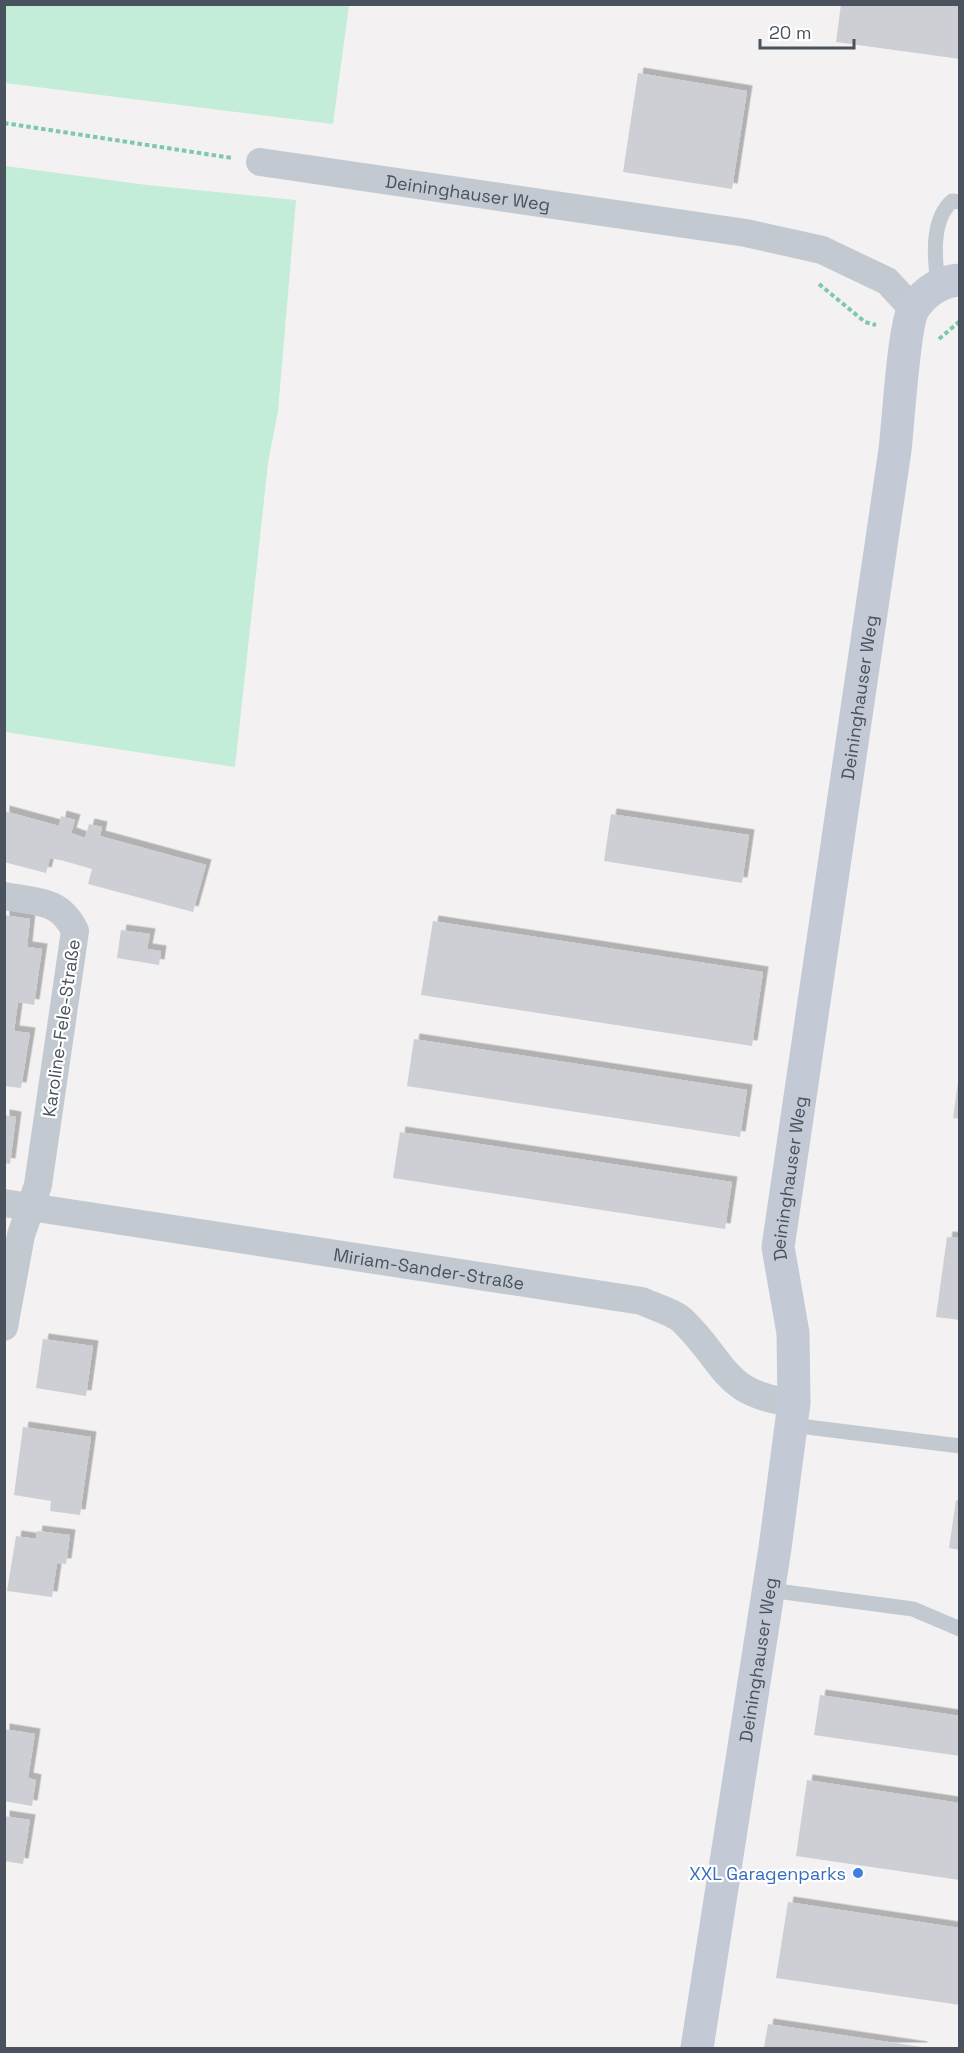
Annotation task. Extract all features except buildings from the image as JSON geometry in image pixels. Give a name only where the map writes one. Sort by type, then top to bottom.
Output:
[{"type":"street","name":"Deininghauser Weg","points":[[260,162],[746,233],[822,250],[887,281],[913,309],[896,450],[778,1247],[793,1333],[792,1414],[769,1590],[697,2049]]},
{"type":"street","points":[[913,309],[932,288],[949,283]]},
{"type":"street","name":"Karoline-Fele-Straße","points":[[4,896],[52,905],[68,916],[75,931],[38,1185],[17,1205]]},
{"type":"street","points":[[4,1327],[21,1235],[17,1205]]},
{"type":"street","name":"Miriam-Sander-Straße","points":[[17,1205],[642,1301],[682,1319],[737,1385],[792,1414]]},
{"type":"lane","points":[[949,283],[936,247],[944,208],[952,201],[960,202]]},
{"type":"lane","points":[[792,1414],[960,1446]]},
{"type":"lane","points":[[769,1590],[913,1609],[960,1629]]},
{"type":"path","points":[[4,123],[260,162]]},
{"type":"green space","points":[[5,4],[349,5],[333,124],[5,83]]},
{"type":"green space","points":[[5,166],[147,185],[296,200],[278,411],[268,463],[235,767],[5,732]]},
{"type":"place","name":"XXL Garagenparks","points":[[858,1873]]}]
